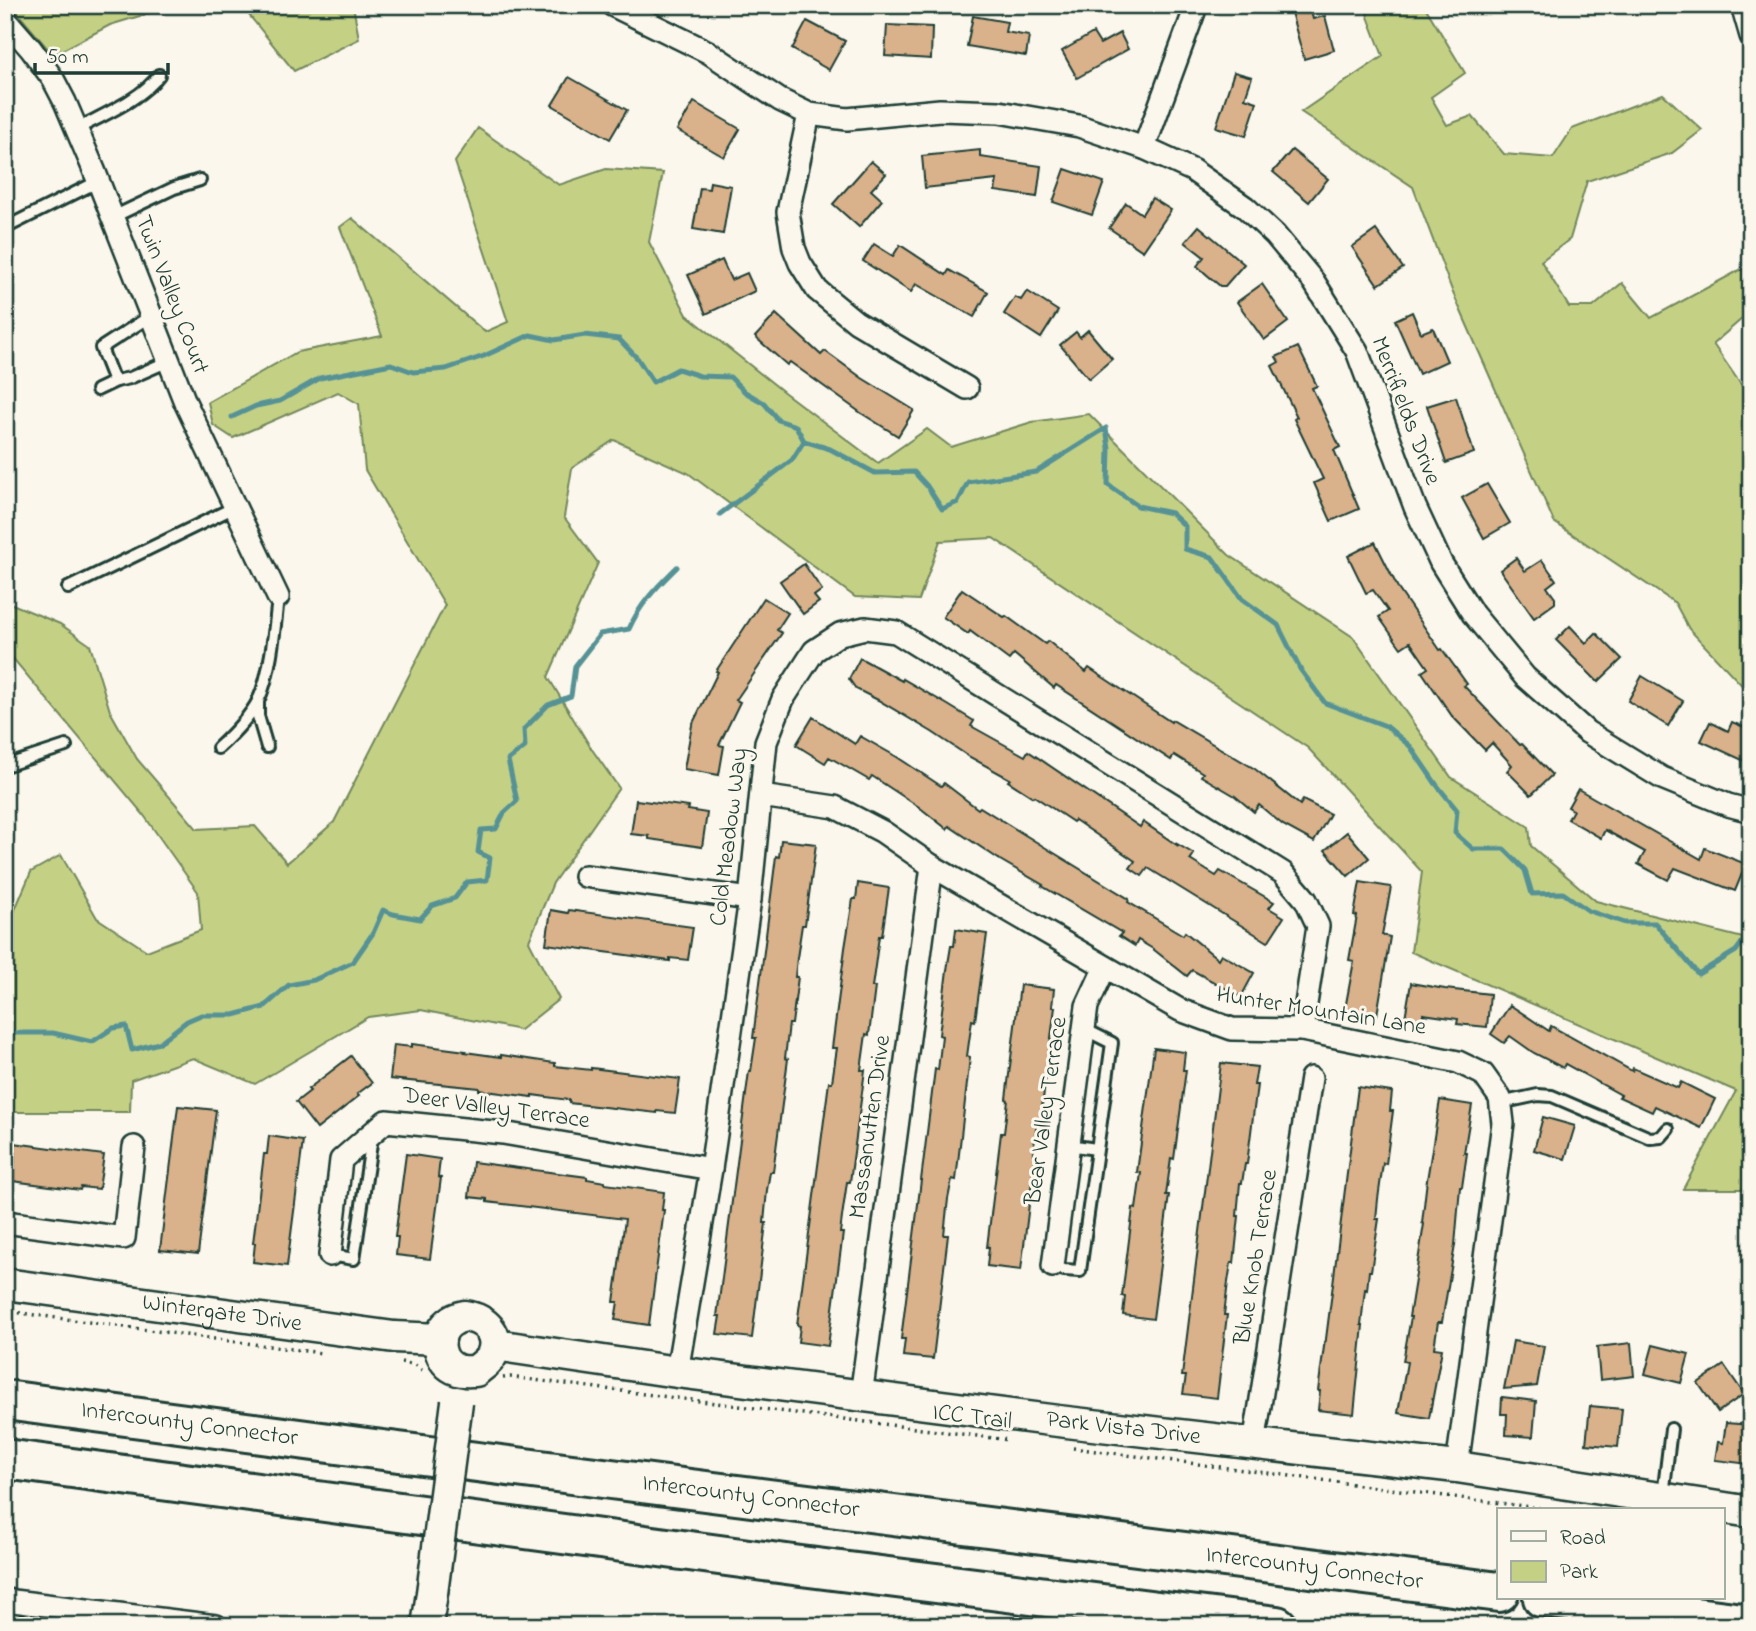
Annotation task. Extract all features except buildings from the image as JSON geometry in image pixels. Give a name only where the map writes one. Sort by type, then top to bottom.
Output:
[{"type":"highway","name":"Intercounty Connector","points":[[5,1400],[1497,1592]]},
{"type":"highway","points":[[5,1459],[788,1564],[1277,1626]]},
{"type":"highway","points":[[1559,1600],[1751,1624]]},
{"type":"street","name":"Merrifields Drive","points":[[612,5],[708,52],[780,100],[809,114],[846,119],[940,110],[999,112],[1079,126],[1144,148],[1192,170],[1245,207],[1275,235],[1314,282],[1356,351],[1415,507],[1441,563],[1473,614],[1525,677],[1587,732],[1662,778],[1728,805],[1751,811]]},
{"type":"street","points":[[1742,5],[1751,36]]},
{"type":"street","points":[[1144,148],[1194,12]]},
{"type":"street","name":"Twin Valley Court","points":[[5,19],[53,79],[99,181],[185,402],[278,597]]},
{"type":"street","points":[[809,114],[788,212],[794,248],[800,263],[817,290],[856,322],[967,388]]},
{"type":"street","name":"Cold Meadow Way","points":[[677,1372],[711,1169],[750,900],[766,742],[783,699],[814,651],[840,634],[865,628],[896,632],[1283,873],[1306,900],[1318,926],[1302,1030]]},
{"type":"street","name":"Hunter Mountain Lane","points":[[761,796],[835,807],[883,832],[932,866],[1105,967],[1180,1010],[1208,1021],[1232,1029],[1302,1030],[1458,1062],[1483,1074],[1500,1098],[1503,1123],[1457,1467]]},
{"type":"street","name":"Massanutten Drive","points":[[861,1396],[932,866]]},
{"type":"street","points":[[585,876],[750,900]]},
{"type":"street","name":"Bear Valley Terrace","points":[[1053,1266],[1087,1006],[1105,967]]},
{"type":"street","name":"Blue Knob Terrace","points":[[1254,1444],[1311,1078]]},
{"type":"street","name":"Deer Valley Terrace","points":[[330,1255],[341,1160],[386,1121],[503,1133],[711,1169]]},
{"type":"street","points":[[5,1222],[124,1238],[134,1147]]},
{"type":"street","name":"Wintergate Drive","points":[[5,1284],[394,1337],[440,1339]]},
{"type":"street","points":[[465,1316],[483,1321],[494,1336],[495,1345],[491,1358],[476,1371],[460,1371],[449,1366],[439,1348],[443,1330],[448,1323],[465,1316]]},
{"type":"street","name":"Park Vista Drive","points":[[495,1345],[861,1396],[1457,1467],[1751,1511]]},
{"type":"street","points":[[427,1626],[460,1371]]},
{"type":"street","points":[[5,1600],[216,1626]]},
{"type":"lane","points":[[76,129],[148,88],[159,75]]},
{"type":"lane","points":[[113,217],[174,188],[200,180]]},
{"type":"lane","points":[[5,229],[99,181]]},
{"type":"lane","points":[[116,381],[101,348],[152,315]]},
{"type":"lane","points":[[97,390],[169,361]]},
{"type":"lane","points":[[68,588],[235,508]]},
{"type":"lane","points":[[218,748],[245,720],[258,699],[268,668],[278,597]]},
{"type":"lane","points":[[258,699],[258,716],[267,747]]},
{"type":"lane","points":[[5,766],[66,746]]},
{"type":"lane","points":[[1053,1266],[1080,1271],[1112,1043],[1084,1029]]},
{"type":"lane","points":[[1500,1103],[1538,1095],[1552,1096],[1650,1138],[1661,1137],[1668,1129]]},
{"type":"lane","points":[[1069,1145],[1096,1149]]},
{"type":"lane","points":[[1663,1499],[1671,1429]]},
{"type":"path","points":[[5,1311],[332,1354]]},
{"type":"path","points":[[399,1362],[415,1365]]},
{"type":"path","name":"ICC Trail","points":[[510,1377],[1019,1441]]},
{"type":"path","points":[[1073,1448],[1538,1508]]},
{"type":"green space","points":[[11,5],[176,5],[110,25],[53,55]]},
{"type":"green space","points":[[241,5],[353,5],[359,39],[294,71]]},
{"type":"green space","points":[[1381,5],[1424,5],[1465,73],[1431,97],[1447,125],[1472,116],[1504,154],[1553,158],[1572,129],[1663,94],[1702,130],[1672,153],[1587,181],[1570,239],[1541,261],[1569,307],[1593,307],[1622,283],[1651,318],[1751,264],[1751,311],[1713,344],[1751,399],[1751,695],[1689,629],[1675,603],[1554,522],[1453,293],[1413,187],[1301,112],[1383,56],[1367,14]]},
{"type":"green space","points":[[478,128],[559,185],[606,169],[663,173],[649,242],[687,315],[878,463],[927,429],[951,447],[1032,422],[1089,414],[1229,555],[1353,637],[1451,777],[1529,827],[1531,846],[1596,901],[1751,940],[1751,1189],[1683,1189],[1736,1091],[1411,952],[1422,872],[1308,748],[993,538],[940,541],[919,600],[855,597],[688,473],[614,440],[572,468],[564,517],[598,563],[548,677],[619,788],[553,883],[529,941],[559,999],[520,1030],[421,1010],[368,1017],[255,1084],[193,1058],[131,1080],[130,1112],[5,1112],[5,933],[31,872],[61,855],[97,918],[147,951],[201,930],[198,892],[143,814],[5,649],[5,601],[60,624],[90,645],[110,711],[137,759],[197,829],[255,826],[287,863],[334,822],[445,605],[365,470],[359,404],[338,392],[233,438],[213,425],[208,402],[297,352],[382,336],[340,227],[352,218],[485,332],[508,322],[455,162]]},
{"type":"waterway","points":[[232,417],[256,406],[280,401],[320,378],[391,364],[413,372],[446,369],[484,356],[530,335],[554,340],[585,335],[619,339],[638,359],[653,382],[678,369],[700,376],[730,377],[745,392],[764,403],[778,420],[796,426],[804,441]]},
{"type":"waterway","points":[[720,514],[792,460],[804,441],[830,449],[875,473],[914,472],[942,509],[958,502],[968,482],[1036,472],[1106,428],[1109,448],[1108,485],[1138,506],[1171,513],[1185,526],[1185,549],[1212,557],[1242,599],[1278,625],[1300,669],[1325,703],[1386,726],[1410,746],[1457,810],[1455,833],[1473,849],[1504,849],[1525,870],[1532,894],[1563,893],[1589,911],[1625,923],[1655,923],[1698,974],[1736,951],[1749,933],[1751,934]]},
{"type":"waterway","points":[[5,1033],[53,1033],[92,1042],[113,1028],[126,1026],[132,1050],[159,1043],[187,1021],[201,1015],[234,1015],[264,1007],[289,985],[314,980],[353,962],[373,933],[383,910],[420,919],[432,906],[455,898],[467,882],[487,880],[490,858],[478,852],[481,830],[496,829],[504,813],[517,801],[508,760],[525,747],[524,729],[548,705],[571,696],[575,666],[600,634],[629,629],[644,603],[677,567]]}]
